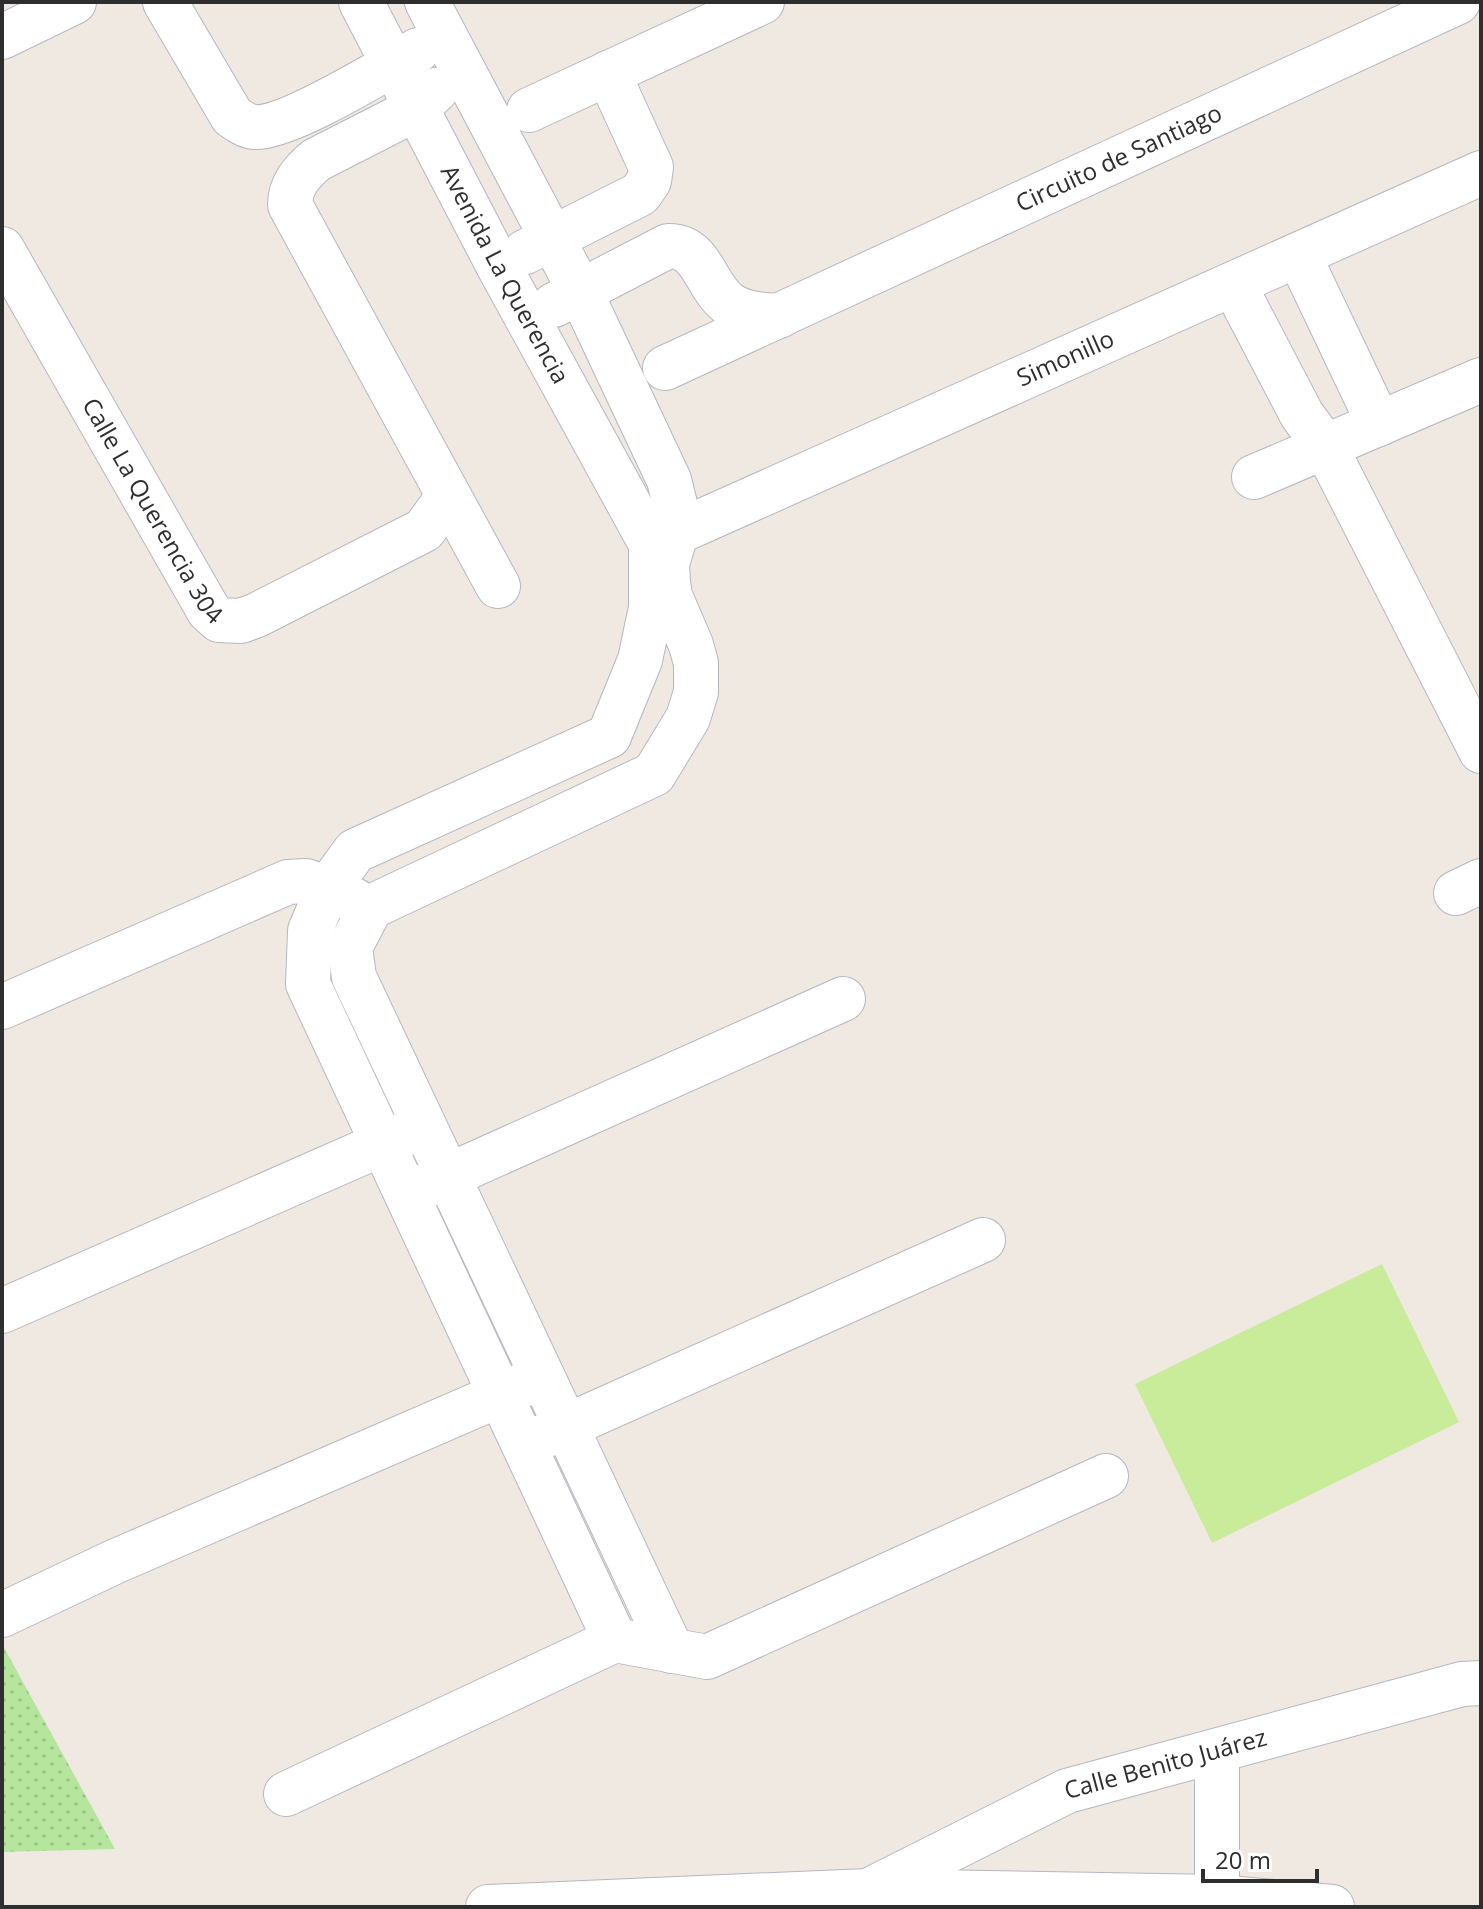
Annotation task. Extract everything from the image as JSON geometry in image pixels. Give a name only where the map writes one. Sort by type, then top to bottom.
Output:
[{"type":"street","points":[[2,37],[74,2]]},
{"type":"street","points":[[165,2],[232,116],[255,127],[272,126],[289,120],[443,34]]},
{"type":"street","name":"Avenida La Querencia","points":[[361,2],[527,318],[663,539]]},
{"type":"street","points":[[529,110],[762,2]]},
{"type":"street","name":"Circuito de Santiago","points":[[665,368],[1458,2]]},
{"type":"street","points":[[443,34],[416,109],[316,160],[295,184],[290,205],[498,586]]},
{"type":"street","points":[[443,34],[580,291],[669,480],[675,504],[663,539],[640,660],[609,736],[355,851],[328,888],[310,931],[308,984],[615,1640]]},
{"type":"street","points":[[498,265],[640,194],[649,181],[651,167],[608,73]]},
{"type":"street","name":"Simonillo","points":[[663,539],[1481,173]]},
{"type":"street","points":[[527,318],[668,246],[689,250],[728,303],[751,314],[779,316]]},
{"type":"street","name":"Calle La Querencia 304","points":[[2,251],[209,611],[219,620],[241,621],[257,615],[424,530],[448,497]]},
{"type":"street","points":[[1299,256],[1379,424]]},
{"type":"street","points":[[1234,285],[1302,415],[1325,446],[1481,751]]},
{"type":"street","points":[[1254,477],[1481,380]]},
{"type":"street","points":[[663,539],[670,596],[696,663],[696,692],[688,718],[654,774],[371,907],[350,947],[354,977],[672,1651]]},
{"type":"street","points":[[609,736],[654,774]]},
{"type":"street","points":[[2,1007],[288,882],[306,881],[371,907]]},
{"type":"street","points":[[407,1196],[448,1174],[843,999]]},
{"type":"street","points":[[2,1311],[424,1126]]},
{"type":"street","points":[[524,1445],[983,1240]]},
{"type":"street","points":[[2,1615],[114,1562],[542,1376]]},
{"type":"street","points":[[286,1794],[615,1640],[707,1657],[1106,1476]]},
{"type":"street","name":"Calle Benito Juárez","points":[[868,1891],[1067,1791],[1462,1684],[1481,1683]]},
{"type":"street","points":[[1217,1752],[1217,1897]]},
{"type":"street","points":[[488,1907],[868,1891],[1217,1897],[1332,1907]]},
{"type":"green space","points":[[1382,1264],[1459,1422],[1212,1543],[1135,1384]]},
{"type":"green space","points":[[2,1644],[115,1849],[2,1852]]}]
